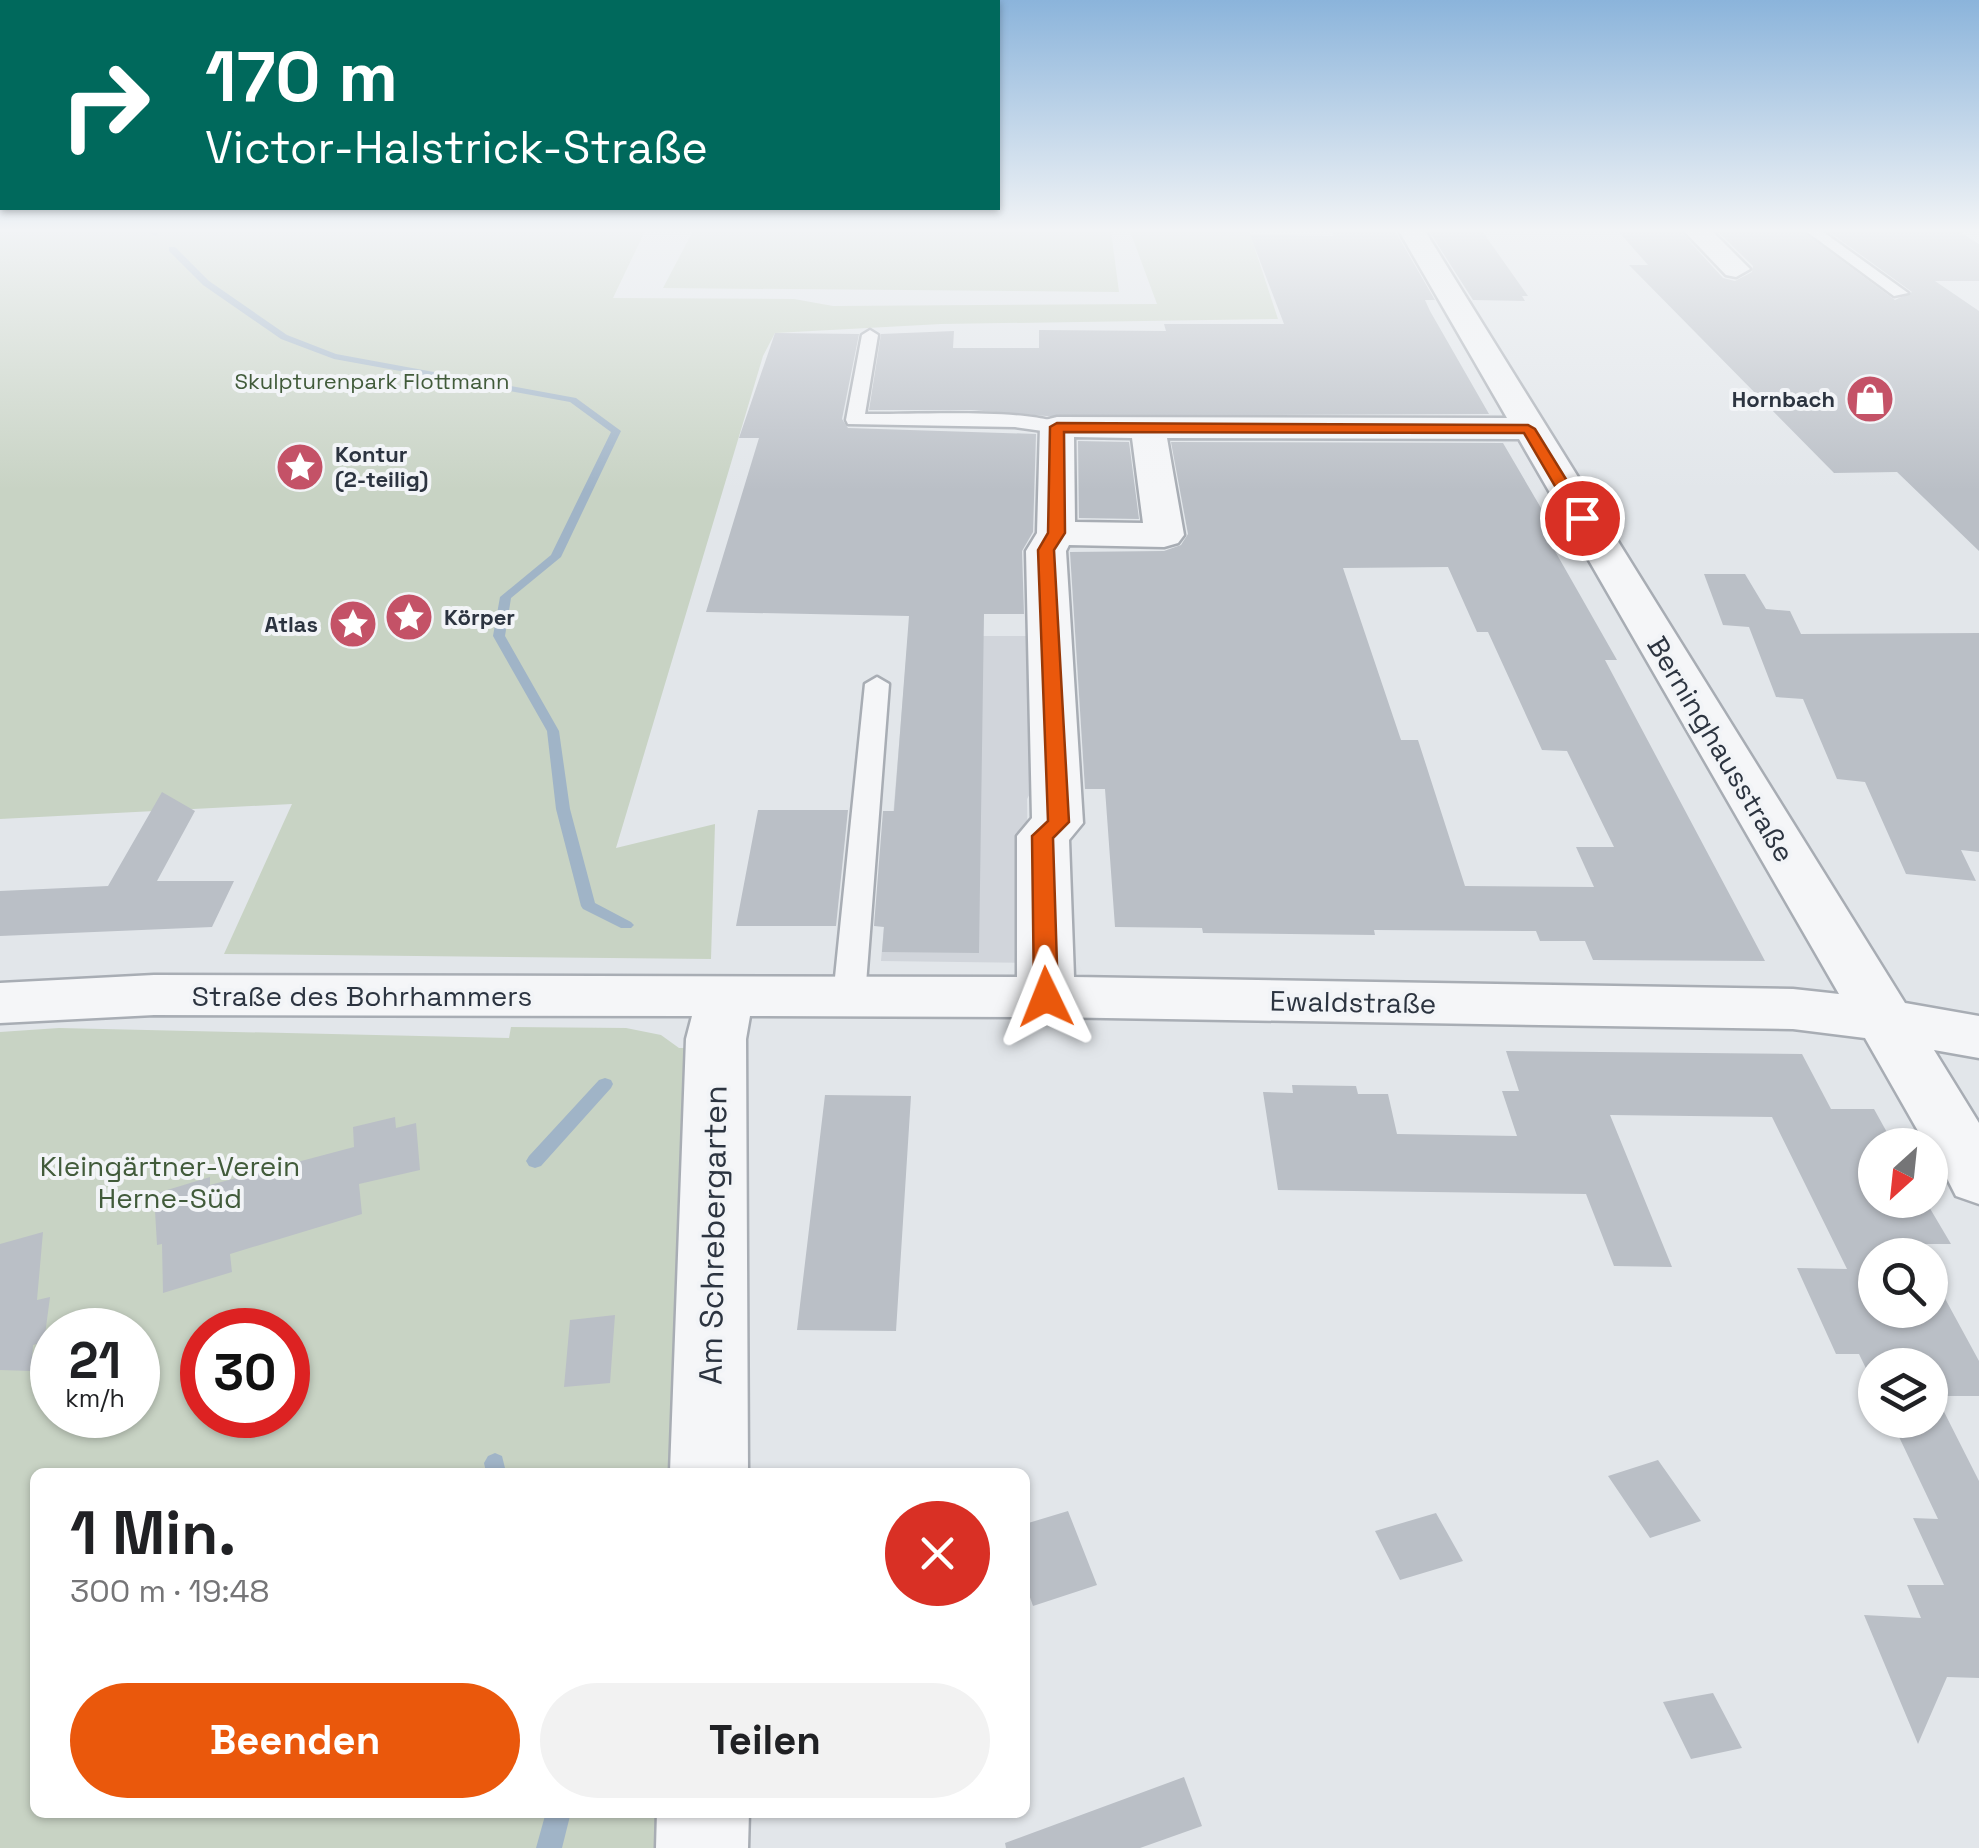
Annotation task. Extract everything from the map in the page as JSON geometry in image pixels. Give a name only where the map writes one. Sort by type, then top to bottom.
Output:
[{"type":"street","name":"Berninghausstraße","points":[[1462,317],[1979,1178]]},
{"type":"street","points":[[1046,997],[1043,836],[1058,822],[1046,550],[1056,533],[1057,427],[1528,429]]},
{"type":"street","points":[[1056,533],[1164,534],[1148,428]]},
{"type":"street","name":"Straße des Bohrhammers","points":[[0,1003],[154,995],[725,998]]},
{"type":"street","name":"Ewaldstraße","points":[[725,998],[1046,997],[1793,1010],[1979,1036]]},
{"type":"street","name":"Am Schrebergarten","points":[[708,1468],[716,1039],[725,998]]},
{"type":"street","points":[[702,1848],[703,1818]]},
{"type":"lane","points":[[870,334],[855,420],[1015,420],[1057,427]]},
{"type":"lane","points":[[849,997],[878,684]]},
{"type":"shaded area","points":[[908,636],[1039,636],[1041,774],[1027,799],[1029,963],[881,961]]},
{"type":"green space","name":"Skulpturenpark Flottmann","points":[[0,317],[1277,317],[941,324],[775,333],[763,356],[616,848],[715,824],[711,959],[224,954],[292,804],[0,819]]},
{"type":"green space","name":"Kleingärtner-Verein Herne-Süd","points":[[511,1027],[626,1028],[661,1035],[679,1048],[695,1048],[684,1468],[30,1468],[30,1818],[675,1818],[674,1848],[0,1848],[0,1032],[59,1028],[509,1038]]},
{"type":"building","points":[[1281,317],[1434,317],[1489,414],[1046,416],[971,410],[869,410],[881,334],[954,331],[953,348],[1039,348],[1039,330],[1166,331],[1164,324],[1284,324]]},
{"type":"building","name":"Hornbach","points":[[1680,317],[1979,317],[1979,551],[1897,472],[1834,473]]},
{"type":"building","points":[[775,333],[859,334],[842,419],[848,428],[1036,434],[1033,532],[1022,551],[1024,614],[984,614],[979,953],[882,952],[884,927],[874,926],[883,811],[894,811],[909,616],[706,612],[759,438],[739,438]]},
{"type":"building","points":[[1078,441],[1129,442],[1139,519],[1079,518]]},
{"type":"building","points":[[1171,442],[1503,443],[1558,537],[1547,537],[1617,660],[1605,660],[1765,961],[1593,960],[1585,941],[1540,941],[1536,931],[1374,930],[1375,935],[1203,933],[1202,928],[1115,927],[1105,789],[1085,789],[1070,552],[1164,551],[1181,545],[1188,534]],"holes":[[[1448,567],[1477,632],[1488,632],[1542,750],[1567,751],[1614,847],[1576,847],[1594,887],[1465,886],[1418,740],[1401,740],[1343,568]]]},
{"type":"building","points":[[1704,574],[1745,574],[1766,609],[1790,611],[1801,634],[1979,633],[1979,852],[1961,850],[1976,881],[1906,874],[1865,782],[1837,779],[1803,699],[1776,697],[1749,627],[1723,625]]},
{"type":"building","points":[[162,792],[195,811],[157,881],[234,881],[212,927],[0,936],[0,891],[108,886]]},
{"type":"building","points":[[758,810],[848,810],[836,926],[736,926]]},
{"type":"building","points":[[1506,1051],[1802,1054],[1831,1109],[1874,1109],[1885,1128],[1858,1128],[1858,1218],[1936,1218],[1947,1238],[1858,1238],[1858,1328],[1948,1328],[1948,1304],[1979,1361],[1979,1396],[1948,1396],[1948,1348],[1858,1348],[1858,1354],[1836,1354],[1797,1268],[1847,1269],[1772,1117],[1610,1115],[1672,1267],[1614,1266],[1586,1194],[1278,1190],[1263,1092],[1293,1093],[1292,1085],[1356,1086],[1358,1094],[1388,1094],[1397,1134],[1517,1136],[1502,1091],[1519,1091]]},
{"type":"building","points":[[825,1095],[911,1096],[896,1331],[797,1330]]},
{"type":"building","points":[[395,1117],[396,1128],[416,1123],[420,1170],[359,1184],[362,1214],[230,1254],[232,1272],[163,1293],[162,1244],[157,1245],[154,1194],[210,1177],[210,1185],[354,1147],[353,1127]]},
{"type":"building","points":[[43,1232],[37,1300],[50,1297],[49,1308],[30,1308],[30,1371],[0,1370],[0,1244]]},
{"type":"building","points":[[615,1315],[610,1383],[564,1387],[570,1320]]},
{"type":"building","points":[[1948,1420],[1979,1481],[1979,1678],[1947,1677],[1918,1744],[1864,1615],[1921,1618],[1907,1585],[1944,1585],[1913,1518],[1938,1519],[1900,1438],[1948,1438]]},
{"type":"building","points":[[1658,1460],[1701,1521],[1650,1538],[1608,1476]]},
{"type":"building","points":[[1068,1511],[1097,1585],[1033,1606],[1030,1522]]},
{"type":"building","points":[[1436,1513],[1463,1561],[1400,1580],[1375,1531]]},
{"type":"building","points":[[1713,1693],[1742,1748],[1691,1759],[1663,1702]]},
{"type":"building","points":[[1184,1777],[1202,1826],[1140,1848],[1006,1848],[1005,1843]]},
{"type":"waterway","points":[[255,317],[284,337],[334,356],[573,400],[616,431],[556,557],[506,597],[499,636],[553,731],[563,809],[588,906],[626,925]]},
{"type":"waterway","points":[[535,1161],[605,1084]]},
{"type":"waterway","points":[[495,1463],[496,1468]]},
{"type":"waterway","points":[[549,1848],[557,1818]]},
{"type":"place","name":"Hornbach","points":[[1870,399]]},
{"type":"place","name":"Kontur (2-teilig)","points":[[300,467]]},
{"type":"place","name":"Körper","points":[[409,617]]},
{"type":"place","name":"Atlas","points":[[353,624]]},
{"type":"route","points":[[1046,997],[1043,836],[1058,822],[1046,550],[1056,533],[1057,427],[1528,429],[1582,518]]}]
